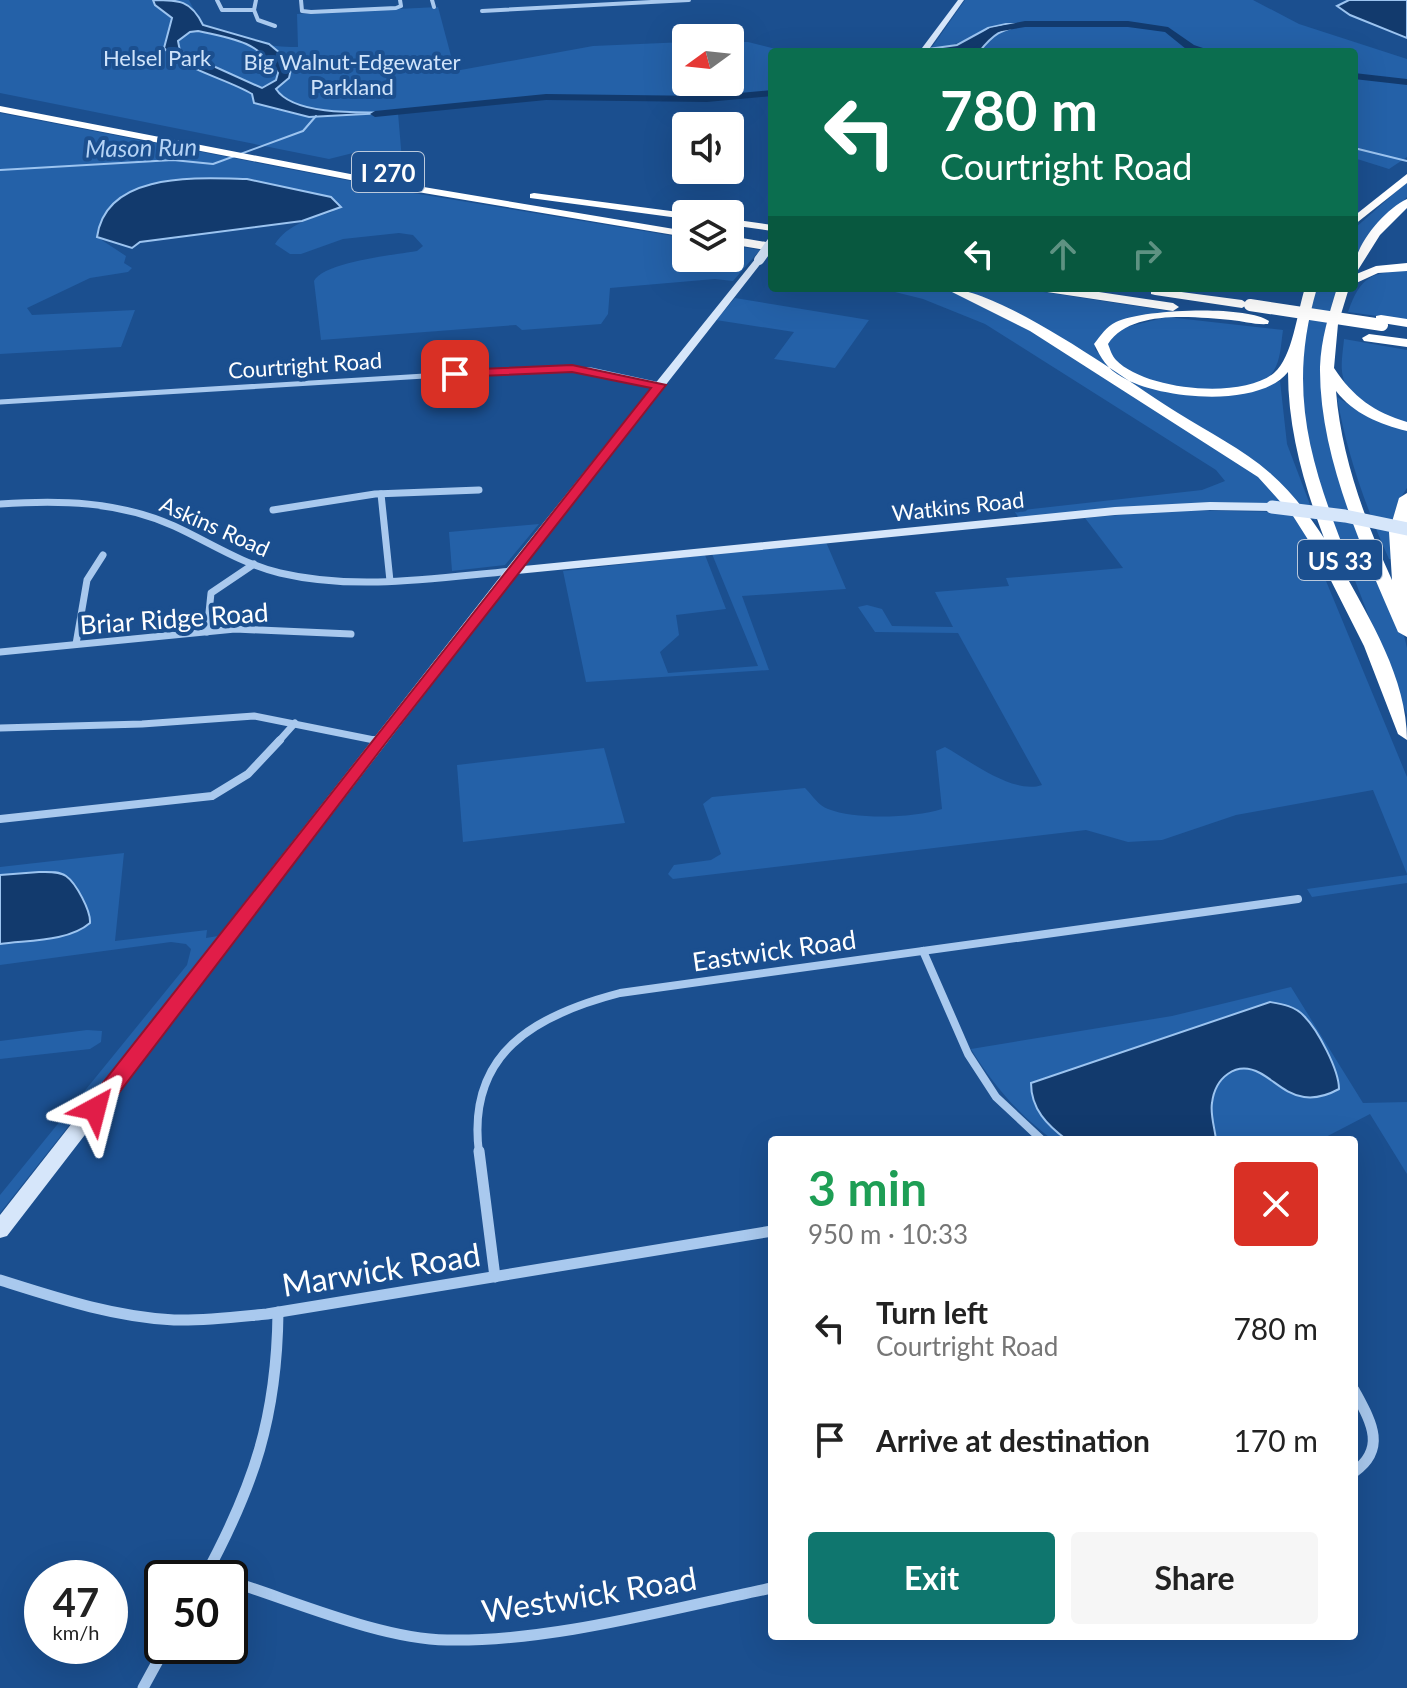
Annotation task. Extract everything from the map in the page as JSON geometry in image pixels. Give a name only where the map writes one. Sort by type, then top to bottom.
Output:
[{"type":"highway","name":"I 270","points":[[0,98],[248,153],[672,231]]},
{"type":"highway","name":"I 270","points":[[0,109],[226,155],[270,151],[506,193],[672,216]]},
{"type":"highway","points":[[1358,218],[1407,177]]},
{"type":"highway","points":[[1365,197],[1395,186]]},
{"type":"highway","points":[[1358,261],[1376,233],[1407,202]]},
{"type":"highway","points":[[744,227],[768,230]]},
{"type":"highway","points":[[744,242],[768,245]]},
{"type":"highway","points":[[1358,278],[1376,270],[1407,267]]},
{"type":"highway","points":[[960,292],[995,306],[1035,328],[1263,474],[1289,496],[1323,551],[1376,652]]},
{"type":"highway","points":[[1073,292],[1407,343]]},
{"type":"highway","points":[[1165,292],[1406,325]]},
{"type":"highway","points":[[1202,292],[1254,303]]},
{"type":"highway","name":"US 33","points":[[1310,292],[1296,343],[1294,398],[1303,455],[1407,734]]},
{"type":"highway","name":"US 33","points":[[1342,292],[1332,324],[1327,366],[1332,431],[1371,551],[1405,628]]},
{"type":"highway","points":[[1232,316],[1137,319],[1109,331],[1101,344],[1102,351],[1115,367],[1142,381],[1177,390],[1214,393],[1248,389],[1269,382],[1287,365],[1296,343]]},
{"type":"highway","points":[[1327,366],[1344,395],[1352,402],[1374,416],[1407,427]]},
{"type":"highway","points":[[1405,628],[1397,532],[1407,498]]},
{"type":"main road","points":[[925,48],[961,0]]},
{"type":"main road","points":[[0,1230],[512,571],[768,250]]},
{"type":"main road","name":"Watkins Road","points":[[512,571],[1115,511],[1210,506],[1272,507],[1345,516],[1407,529]]},
{"type":"street","points":[[217,0],[222,10],[254,10]]},
{"type":"street","points":[[256,0],[254,10],[258,20],[275,26]]},
{"type":"street","points":[[301,0],[304,12],[399,7],[400,0]]},
{"type":"street","points":[[432,0],[434,7]]},
{"type":"street","points":[[482,11],[689,0]]},
{"type":"street","name":"Courtright Road","points":[[0,402],[557,368],[591,370],[660,385]]},
{"type":"street","points":[[273,510],[333,498],[447,489],[479,490]]},
{"type":"street","points":[[381,494],[390,581]]},
{"type":"street","name":"Askins Road","points":[[0,504],[56,502],[124,509],[155,518],[254,564],[283,574],[316,579],[390,581],[512,571]]},
{"type":"street","points":[[76,644],[87,580],[103,555]]},
{"type":"street","points":[[207,632],[211,593],[254,564]]},
{"type":"street","name":"Briar Ridge Road","points":[[0,652],[207,632],[252,630],[351,634]]},
{"type":"street","points":[[0,728],[142,724],[236,715],[295,723],[379,741]]},
{"type":"street","points":[[0,819],[212,796],[235,787],[250,774],[295,723]]},
{"type":"street","name":"Eastwick Road","points":[[495,1277],[476,1130],[476,1108],[493,1067],[505,1048],[525,1030],[572,1006],[620,993],[1298,899]]},
{"type":"street","points":[[923,951],[968,1054],[996,1097],[1038,1136]]},
{"type":"street","name":"Marwick Road","points":[[0,1280],[79,1304],[173,1320],[278,1312],[768,1232]]},
{"type":"street","points":[[214,1560],[238,1515],[265,1443],[277,1373],[278,1312]]},
{"type":"street","points":[[1358,1398],[1372,1427],[1373,1452],[1366,1466],[1358,1470]]},
{"type":"street","name":"Westwick Road","points":[[248,1587],[381,1629],[445,1640],[530,1636],[768,1589]]},
{"type":"street","points":[[143,1688],[156,1664]]},
{"type":"green space","points":[[0,0],[189,0],[201,21],[219,34],[290,47],[298,47],[297,14],[438,7],[455,71],[593,46],[672,43],[672,96],[740,96],[707,99],[546,97],[398,113],[402,160],[357,152],[329,159],[0,93]]},
{"type":"green space","points":[[965,0],[1253,0],[1299,24],[1407,59],[1407,157],[1389,169],[1358,159],[1358,48],[982,48],[989,38],[1020,24],[996,28],[942,48],[931,48]]},
{"type":"green space","points":[[744,42],[772,48],[768,48],[768,93],[744,96]]},
{"type":"green space","points":[[0,113],[413,193],[672,236],[672,272],[741,272],[733,281],[715,279],[610,288],[608,314],[601,324],[522,330],[516,325],[321,340],[314,281],[320,274],[345,264],[417,251],[423,246],[413,235],[399,233],[343,239],[301,254],[290,254],[275,244],[280,237],[300,223],[332,212],[337,201],[247,179],[97,237],[126,256],[124,263],[132,268],[128,272],[90,278],[27,308],[32,315],[135,310],[121,347],[0,354]]},
{"type":"green space","points":[[1407,182],[1407,197],[1358,251],[1358,225]]},
{"type":"green space","points":[[744,247],[760,250],[744,268]]},
{"type":"green space","points":[[1407,269],[1407,320],[1348,312],[1363,283],[1384,273]]},
{"type":"green space","points":[[895,292],[955,292],[992,307],[1251,468],[1271,484],[1300,518],[1407,777],[1407,874],[1373,790],[1236,815],[1162,840],[1128,842],[1086,830],[673,879],[668,874],[674,865],[711,860],[721,854],[703,804],[712,797],[805,788],[822,805],[840,813],[901,816],[930,812],[942,809],[936,751],[945,747],[1006,781],[1031,787],[1042,785],[958,633],[875,632],[858,607],[867,605],[882,609],[892,626],[953,627],[935,592],[1009,586],[1006,578],[1123,568],[1085,518],[1174,510],[1283,512],[1283,505],[1161,505],[1019,518],[1014,511],[1202,490],[1225,481],[1216,470],[985,324],[923,299]]},
{"type":"green space","points":[[966,292],[1043,292],[1188,314],[1120,324],[1108,329],[1095,349],[1111,368],[1137,382],[1240,393],[1280,381],[1287,444],[1317,523],[1288,491],[982,298]]},
{"type":"green space","points":[[1316,292],[1336,292],[1326,328],[1322,365],[1328,435],[1349,503],[1405,639],[1407,715],[1318,485],[1299,389],[1305,320]]},
{"type":"green space","points":[[735,298],[869,320],[835,368],[774,359],[794,332],[716,320]]},
{"type":"green space","points":[[1167,317],[1283,330],[1276,367],[1263,381],[1250,386],[1197,389],[1139,376],[1121,365],[1106,350],[1107,339],[1118,329]]},
{"type":"green space","points":[[1344,339],[1407,350],[1407,424],[1359,401],[1346,386],[1342,373]]},
{"type":"green space","points":[[1337,397],[1354,408],[1407,429],[1407,488],[1398,502],[1392,522],[1395,559],[1389,559],[1365,499],[1346,439]]},
{"type":"green space","points":[[539,524],[505,565],[452,571],[449,532]]},
{"type":"green space","points":[[826,542],[846,589],[742,596],[769,670],[586,682],[563,571],[705,555],[726,609],[676,615],[679,635],[660,652],[668,673],[758,666],[712,554]]},
{"type":"green space","points":[[604,748],[625,823],[463,842],[457,765]]},
{"type":"green space","points":[[124,853],[115,941],[207,930],[206,938],[218,936],[0,1213],[0,1195],[187,965],[191,949],[186,944],[171,942],[0,965],[0,867]]},
{"type":"green space","points":[[1407,875],[1407,883],[1312,897],[1307,889]]},
{"type":"green space","points":[[1291,987],[1363,1103],[1407,1102],[1407,1174],[1370,1114],[1328,1136],[1048,1136],[1007,1098],[971,1049],[1172,1016]]},
{"type":"green space","points":[[87,1030],[102,1031],[101,1042],[90,1049],[0,1059],[0,1041]]},
{"type":"shaded area","points":[[153,0],[183,3],[194,11],[203,25],[269,44],[286,58],[291,69],[289,78],[276,89],[299,105],[335,111],[403,112],[309,117],[254,103],[252,94],[193,68],[164,48],[172,18]],"holes":[[[190,32],[234,39],[254,48],[278,73],[276,80],[262,88],[180,51],[178,41]]]},
{"type":"shaded area","points":[[1349,0],[1407,0],[1407,38],[1350,15],[1337,6]]},
{"type":"shaded area","points":[[1025,24],[999,33],[982,48],[935,48],[957,45],[988,28]]},
{"type":"shaded area","points":[[247,179],[331,197],[341,207],[302,221],[140,242],[132,248],[97,237],[104,216],[117,200],[135,189],[180,180]]},
{"type":"shaded area","points":[[60,873],[70,880],[85,905],[90,923],[59,937],[0,944],[0,875]]},
{"type":"shaded area","points":[[1270,1002],[1292,1008],[1310,1022],[1332,1061],[1339,1089],[1322,1096],[1304,1097],[1291,1093],[1260,1073],[1235,1070],[1222,1079],[1214,1094],[1212,1112],[1215,1136],[1062,1136],[1037,1109],[1031,1083]]},
{"type":"waterway","points":[[966,48],[993,30],[1025,24],[1128,24],[1168,30],[1194,48]]},
{"type":"waterway","points":[[1358,76],[1407,82]]},
{"type":"waterway","points":[[375,114],[546,97],[707,99],[768,93]]},
{"type":"waterway","name":"Mason Run","points":[[0,170],[173,160],[213,164],[303,131],[316,116]]},
{"type":"waterway","points":[[1358,149],[1407,161]]},
{"type":"route","points":[[95,1109],[379,741],[660,385],[572,368],[455,374]]},
{"type":"park label","name":"Helsel Park","points":[[157,57]]},
{"type":"park label","name":"Big Walnut-Edgewater Parkland","points":[[352,74]]}]
